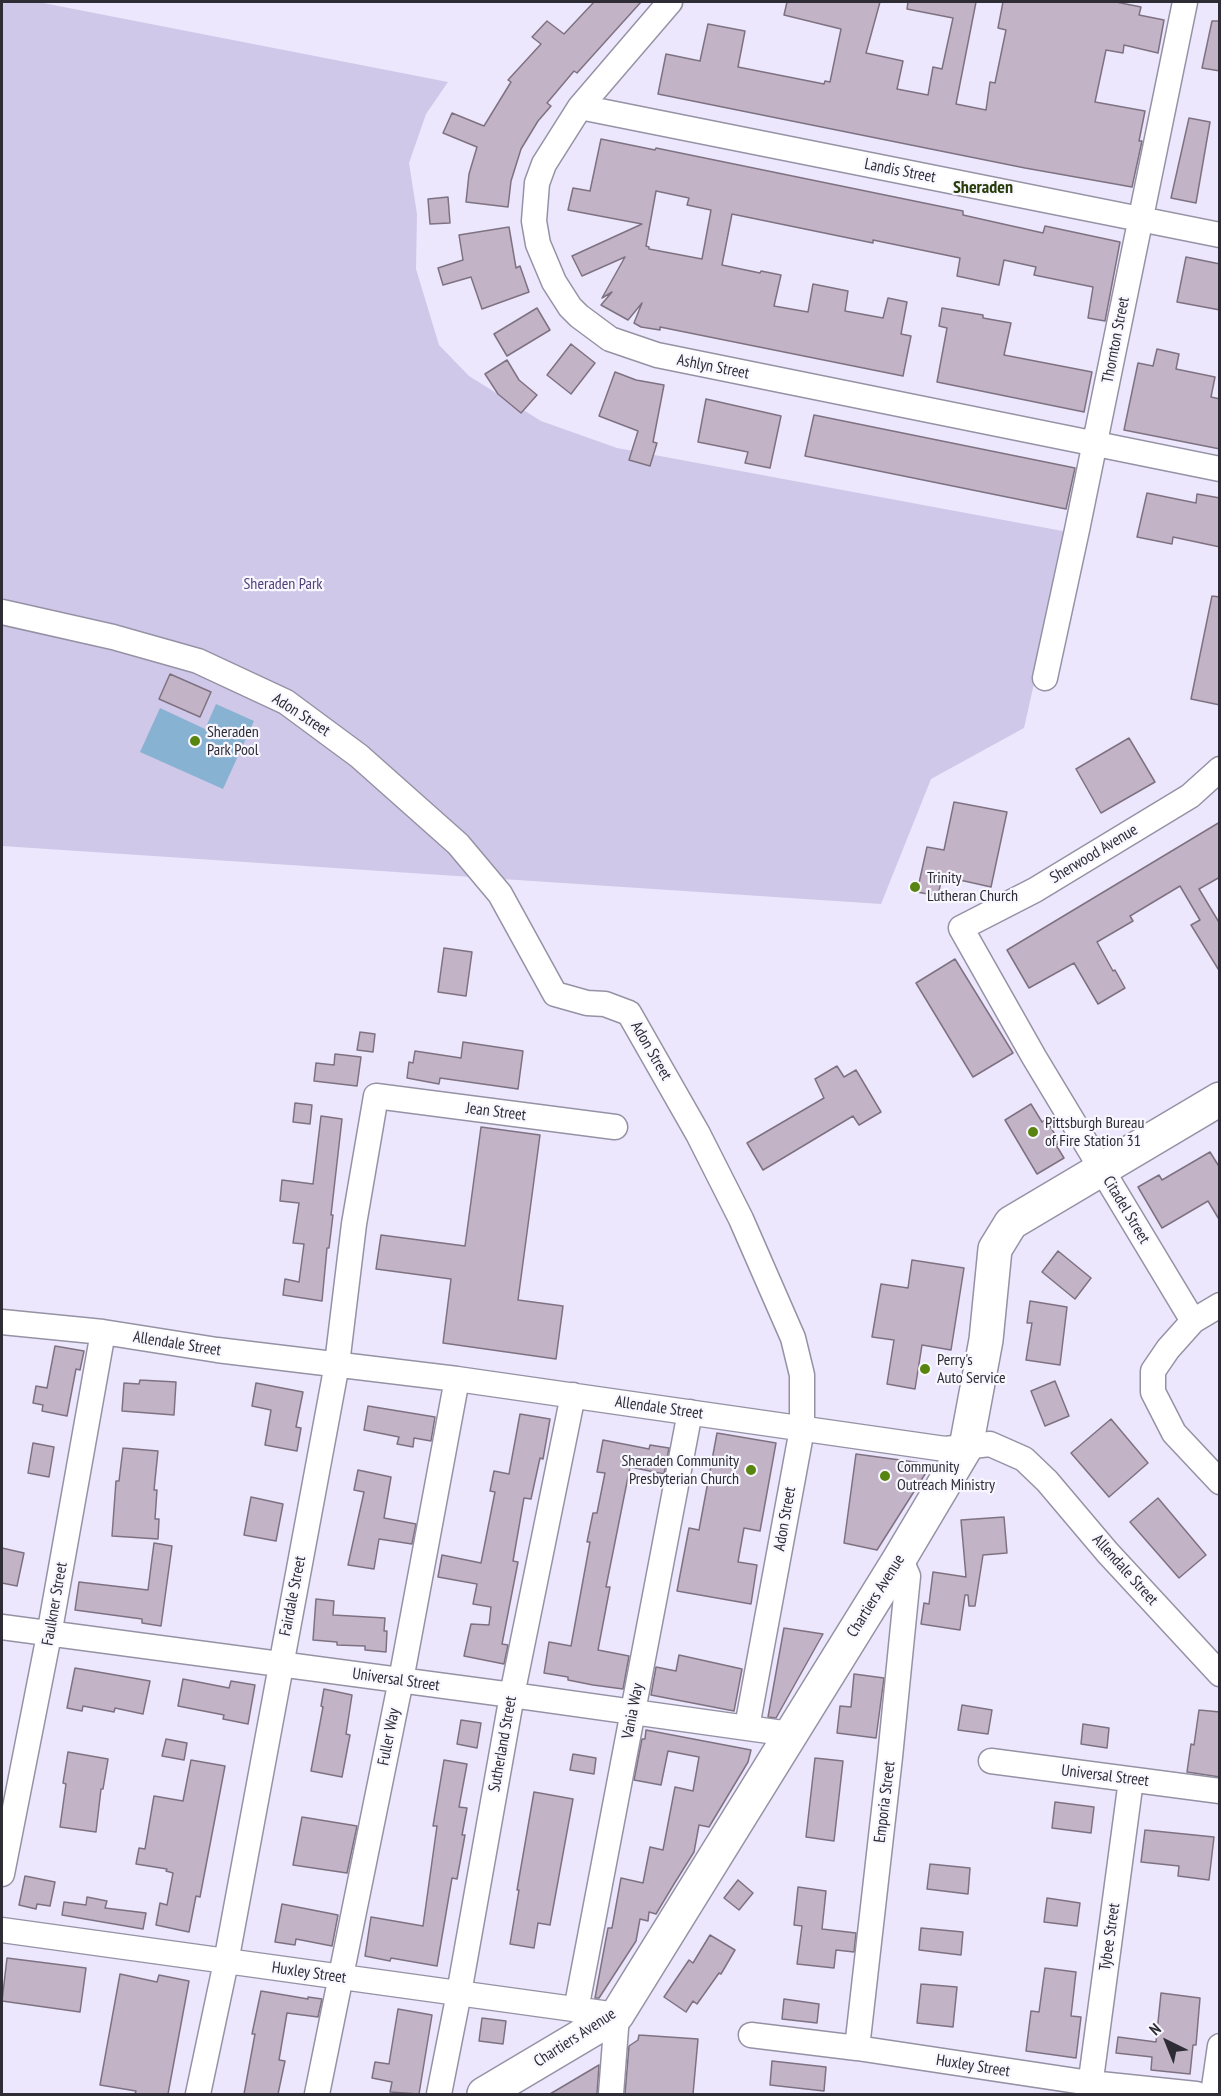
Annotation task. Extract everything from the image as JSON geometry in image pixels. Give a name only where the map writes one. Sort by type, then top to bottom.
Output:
[{"type":"street","name":"Ashlyn Street","points":[[670,2],[580,107],[544,164],[537,183],[534,221],[546,266],[564,298],[579,316],[610,339],[657,356],[1220,469]]},
{"type":"street","name":"Thornton Street","points":[[1044,678],[1095,443],[1185,2]]},
{"type":"street","name":"Landis Street","points":[[580,107],[1220,235]]},
{"type":"street","name":"Adon Street","points":[[2,612],[113,637],[198,661],[286,702],[360,756],[458,844],[500,894],[555,994],[587,1003],[605,1004],[628,1013],[704,1144],[741,1219],[793,1338],[802,1375],[802,1429],[747,1727]]},
{"type":"street","name":"Sherwood Avenue","points":[[961,928],[1035,890],[1190,796],[1220,769]]},
{"type":"street","name":"Citadel Street","points":[[961,928],[1101,1170],[1193,1321]]},
{"type":"street","name":"Jean Street","points":[[376,1096],[615,1127]]},
{"type":"street","name":"Fairdale Street","points":[[198,2094],[226,1962],[337,1364],[354,1224],[376,1096]]},
{"type":"street","name":"Chartiers Avenue","points":[[484,2094],[617,2015],[900,1558],[966,1447],[986,1340],[995,1249],[1011,1223],[1220,1099]]},
{"type":"street","points":[[1220,1305],[1193,1321],[1168,1349],[1154,1371],[1153,1392],[1174,1433],[1220,1482]]},
{"type":"street","name":"Allendale Street","points":[[2,1322],[103,1332],[217,1350],[457,1379],[945,1449],[990,1444],[1024,1459],[1047,1481],[1107,1552],[1220,1674]]},
{"type":"street","name":"Faulkner Street","points":[[2,1874],[49,1635],[103,1332]]},
{"type":"street","name":"Fuller Way","points":[[317,2094],[400,1680],[457,1379]]},
{"type":"street","name":"Sutherland Street","points":[[439,2094],[512,1695],[573,1395]]},
{"type":"street","name":"Vania Way","points":[[576,2010],[690,1412]]},
{"type":"street","name":"Emporia Street","points":[[857,2048],[909,1576],[900,1558]]},
{"type":"street","name":"Universal Street","points":[[2,1627],[790,1734]]},
{"type":"street","name":"Universal Street","points":[[991,1761],[1220,1791]]},
{"type":"street","name":"Tybee Street","points":[[1090,2089],[1131,1780]]},
{"type":"street","name":"Huxley Street","points":[[2,1930],[617,2015]]},
{"type":"street","points":[[611,2094],[617,2015]]},
{"type":"street","name":"Huxley Street","points":[[751,2036],[857,2048],[1090,2089],[1196,2094]]},
{"type":"street","points":[[1213,2094],[1220,2046]]},
{"type":"green space","name":"Sheraden Park","points":[[2,2],[38,2],[448,82],[426,114],[409,163],[417,214],[416,269],[439,345],[469,376],[541,421],[617,448],[1068,532],[1024,728],[931,779],[881,904],[2,846]]},
{"type":"water","name":"Sheraden Park Pool","points":[[216,704],[254,721],[223,789],[140,752],[160,708],[205,729]]},
{"type":"building","points":[[594,2],[641,2],[577,73],[574,71],[547,103],[551,106],[538,121],[521,149],[511,181],[508,207],[466,202],[469,174],[477,147],[443,133],[452,113],[484,126],[511,82],[508,80],[541,44],[532,37],[547,21],[564,34]]},
{"type":"building","points":[[787,2],[880,2],[866,53],[903,61],[897,89],[928,95],[933,67],[942,69],[953,18],[907,9],[908,2],[976,2],[956,104],[986,110],[990,82],[995,83],[1006,30],[998,28],[1003,2],[1116,2],[1141,7],[1139,15],[1164,20],[1158,53],[1124,45],[1123,53],[1106,50],[1095,102],[1145,111],[1139,141],[1142,141],[1132,187],[1025,168],[658,94],[666,54],[700,61],[708,24],[745,31],[738,67],[824,84],[825,81],[830,82],[841,29],[784,15]]},
{"type":"building","points":[[1212,21],[1220,21],[1220,71],[1202,68]]},
{"type":"building","points":[[1189,118],[1210,122],[1196,203],[1171,198]]},
{"type":"building","points":[[601,139],[655,150],[656,148],[963,211],[963,215],[1043,233],[1045,226],[1120,242],[1105,321],[1088,318],[1093,287],[1034,275],[1036,267],[1004,260],[999,285],[957,276],[960,258],[732,214],[722,265],[781,275],[774,306],[808,312],[813,284],[848,291],[845,311],[883,318],[888,298],[907,302],[901,334],[911,336],[903,376],[660,327],[660,330],[641,327],[634,323],[642,303],[628,320],[601,305],[612,292],[602,298],[625,257],[582,276],[572,256],[642,224],[568,210],[573,188],[590,191]],"holes":[[[656,191],[689,198],[687,205],[711,210],[702,259],[649,249],[646,246]]]},
{"type":"building","points":[[448,197],[450,223],[430,224],[428,199]]},
{"type":"building","points":[[509,227],[516,268],[520,266],[529,292],[482,309],[471,277],[443,285],[438,268],[463,260],[459,235]]},
{"type":"building","points":[[1186,257],[1220,264],[1220,310],[1177,302]]},
{"type":"building","points":[[537,308],[550,330],[507,356],[494,334]]},
{"type":"building","points":[[942,308],[983,315],[983,318],[1011,323],[1004,355],[1092,372],[1084,412],[937,382],[947,328],[939,326]]},
{"type":"building","points":[[571,344],[595,363],[571,394],[547,375]]},
{"type":"building","points":[[1157,349],[1179,354],[1176,369],[1215,377],[1211,397],[1220,399],[1220,449],[1124,430],[1138,363],[1153,366]]},
{"type":"building","points":[[507,360],[519,380],[537,395],[521,413],[498,394],[485,374]]},
{"type":"building","points":[[615,372],[636,380],[664,385],[653,442],[657,443],[650,466],[629,460],[638,431],[599,416]]},
{"type":"building","points":[[706,399],[781,416],[770,468],[745,463],[748,452],[698,442]]},
{"type":"building","points":[[814,415],[1075,468],[1066,509],[805,456]]},
{"type":"building","points":[[1147,493],[1196,503],[1197,494],[1220,498],[1220,547],[1173,537],[1172,544],[1137,537]]},
{"type":"building","points":[[1212,596],[1220,597],[1220,705],[1191,699]]},
{"type":"building","points":[[170,674],[211,692],[200,717],[159,699]]},
{"type":"building","points":[[1129,738],[1155,782],[1101,813],[1076,769]]},
{"type":"building","points":[[954,802],[1007,812],[991,887],[942,876],[938,896],[917,892],[927,847],[944,850]]},
{"type":"building","points":[[1220,822],[1220,877],[1199,889],[1220,924],[1220,972],[1191,925],[1200,920],[1180,886],[1130,916],[1133,921],[1097,942],[1125,988],[1098,1004],[1074,963],[1029,988],[1007,950]]},
{"type":"building","points":[[444,948],[472,952],[466,996],[438,992]]},
{"type":"building","points":[[955,959],[1013,1053],[973,1077],[916,983]]},
{"type":"building","points":[[360,1032],[375,1034],[373,1052],[357,1050]]},
{"type":"building","points":[[463,1042],[523,1051],[518,1089],[440,1078],[439,1084],[407,1078],[409,1062],[413,1063],[415,1051],[461,1058]]},
{"type":"building","points":[[335,1054],[361,1057],[357,1086],[314,1081],[316,1063],[334,1065]]},
{"type":"building","points":[[837,1066],[844,1077],[856,1070],[881,1112],[859,1125],[853,1116],[763,1170],[747,1143],[824,1098],[815,1079]]},
{"type":"building","points":[[295,1103],[312,1105],[310,1124],[293,1122]]},
{"type":"building","name":"Pittsburgh Bureau of Fire Station 31","points":[[1031,1104],[1042,1122],[1046,1119],[1060,1143],[1056,1145],[1064,1158],[1037,1174],[1005,1120]]},
{"type":"building","points":[[321,1116],[342,1119],[322,1301],[283,1295],[285,1279],[299,1282],[304,1244],[293,1243],[299,1203],[280,1201],[282,1180],[313,1184]]},
{"type":"building","points":[[481,1127],[540,1135],[518,1300],[563,1306],[556,1359],[443,1343],[451,1279],[376,1269],[381,1235],[465,1246]]},
{"type":"building","points":[[1210,1152],[1220,1168],[1220,1221],[1208,1201],[1162,1228],[1138,1187],[1159,1175],[1162,1180]]},
{"type":"building","points":[[1058,1251],[1091,1278],[1075,1299],[1042,1272]]},
{"type":"building","points":[[912,1260],[964,1268],[951,1350],[922,1345],[915,1389],[887,1384],[894,1340],[872,1337],[881,1284],[908,1288]]},
{"type":"building","points":[[1030,1301],[1067,1307],[1060,1365],[1026,1360],[1032,1323],[1027,1323]]},
{"type":"building","points":[[55,1346],[84,1351],[80,1370],[76,1369],[67,1416],[42,1411],[43,1405],[33,1403],[36,1386],[47,1388]]},
{"type":"building","points":[[140,1380],[176,1382],[174,1415],[122,1411],[124,1383],[139,1384]]},
{"type":"building","points":[[1055,1381],[1069,1416],[1045,1426],[1031,1391]]},
{"type":"building","points":[[256,1383],[303,1392],[296,1427],[301,1428],[297,1451],[265,1445],[271,1410],[252,1406]]},
{"type":"building","points":[[368,1406],[435,1417],[431,1441],[414,1438],[413,1447],[397,1444],[399,1437],[364,1430]]},
{"type":"building","points":[[520,1414],[550,1419],[543,1459],[540,1458],[531,1499],[524,1498],[513,1561],[518,1562],[502,1644],[508,1645],[504,1664],[464,1656],[471,1624],[489,1625],[491,1607],[473,1604],[477,1584],[438,1577],[442,1555],[481,1563],[495,1492],[490,1491],[494,1471],[509,1474]]},
{"type":"building","points":[[1111,1419],[1148,1463],[1109,1497],[1071,1453]]},
{"type":"building","points":[[717,1433],[776,1443],[760,1531],[744,1528],[738,1562],[757,1565],[751,1604],[677,1591],[689,1528],[699,1530]]},
{"type":"building","points":[[603,1440],[649,1449],[650,1445],[669,1448],[664,1474],[630,1467],[606,1587],[610,1587],[598,1650],[629,1656],[623,1689],[568,1680],[568,1677],[544,1673],[549,1642],[571,1646],[590,1542],[587,1542],[593,1513],[597,1513],[605,1473],[597,1472]]},
{"type":"building","points":[[33,1443],[54,1447],[49,1477],[28,1473]]},
{"type":"building","points":[[123,1448],[158,1451],[154,1490],[157,1490],[155,1519],[159,1519],[158,1539],[112,1536],[116,1481],[119,1481]]},
{"type":"building","points":[[856,1454],[922,1463],[927,1471],[877,1550],[844,1543]]},
{"type":"building","points":[[358,1470],[391,1477],[384,1518],[416,1524],[412,1544],[379,1539],[374,1569],[348,1565],[364,1492],[354,1490]]},
{"type":"building","points":[[251,1497],[283,1504],[276,1541],[244,1535]]},
{"type":"building","points":[[1158,1498],[1206,1555],[1179,1578],[1130,1522]]},
{"type":"building","points":[[1004,1517],[1007,1553],[983,1555],[975,1606],[969,1606],[968,1595],[965,1595],[960,1630],[921,1624],[924,1603],[929,1604],[933,1572],[966,1577],[961,1520]]},
{"type":"building","points":[[154,1543],[172,1546],[161,1626],[142,1623],[142,1619],[75,1610],[79,1582],[148,1590]]},
{"type":"building","points":[[2,1548],[24,1553],[17,1586],[2,1583]]},
{"type":"building","points":[[316,1599],[334,1601],[333,1615],[385,1618],[386,1652],[365,1650],[365,1646],[337,1645],[337,1642],[313,1640]]},
{"type":"building","points":[[784,1628],[823,1634],[776,1718],[768,1717]]},
{"type":"building","points":[[679,1655],[742,1669],[734,1711],[651,1695],[656,1667],[676,1671]]},
{"type":"building","points":[[75,1668],[150,1681],[143,1714],[115,1708],[114,1712],[83,1706],[82,1711],[67,1708]]},
{"type":"building","points":[[854,1674],[884,1678],[876,1738],[837,1733],[840,1706],[851,1707]]},
{"type":"building","points":[[183,1679],[229,1688],[231,1681],[255,1685],[248,1724],[223,1719],[224,1715],[178,1706]]},
{"type":"building","points":[[324,1689],[352,1695],[346,1734],[350,1735],[342,1777],[311,1771],[323,1707],[321,1706]]},
{"type":"building","points":[[962,1705],[992,1710],[988,1734],[958,1730]]},
{"type":"building","points":[[1199,1710],[1220,1712],[1220,1777],[1187,1772]]},
{"type":"building","points":[[461,1720],[481,1723],[477,1748],[457,1744]]},
{"type":"building","points":[[1083,1724],[1109,1728],[1107,1748],[1081,1744]]},
{"type":"building","points":[[646,1730],[751,1750],[748,1762],[709,1827],[699,1825],[694,1852],[656,1914],[649,1912],[648,1921],[640,1919],[636,1941],[599,1998],[595,1998],[608,1928],[612,1928],[621,1878],[643,1883],[650,1847],[663,1850],[675,1787],[693,1791],[699,1757],[668,1751],[661,1785],[634,1780]]},
{"type":"building","points":[[166,1739],[187,1743],[184,1760],[162,1756]]},
{"type":"building","points":[[68,1752],[108,1759],[103,1789],[101,1789],[96,1832],[60,1827]]},
{"type":"building","points":[[573,1754],[596,1758],[594,1774],[570,1770]]},
{"type":"building","points":[[815,1758],[843,1761],[834,1841],[806,1837]]},
{"type":"building","points":[[191,1760],[225,1766],[200,1897],[196,1896],[189,1932],[156,1925],[160,1903],[167,1905],[173,1873],[166,1871],[167,1869],[136,1864],[139,1848],[145,1849],[154,1796],[183,1801]]},
{"type":"building","points":[[444,1760],[467,1764],[459,1807],[467,1808],[457,1879],[452,1878],[437,1966],[365,1956],[371,1917],[423,1926],[437,1826],[433,1826]]},
{"type":"building","points":[[534,1792],[573,1799],[550,1925],[538,1923],[534,1948],[510,1944]]},
{"type":"building","points":[[1055,1802],[1094,1807],[1091,1833],[1052,1828]]},
{"type":"building","points":[[302,1817],[357,1826],[347,1873],[293,1865]]},
{"type":"building","points":[[1145,1830],[1214,1837],[1209,1880],[1178,1876],[1179,1866],[1141,1862]]},
{"type":"building","points":[[930,1864],[970,1868],[968,1894],[927,1889]]},
{"type":"building","points":[[25,1876],[55,1882],[50,1906],[37,1904],[36,1909],[19,1905]]},
{"type":"building","points":[[738,1880],[753,1893],[739,1910],[724,1898]]},
{"type":"building","points":[[798,1887],[826,1891],[822,1929],[856,1933],[854,1952],[836,1950],[834,1968],[797,1964],[802,1926],[794,1925]]},
{"type":"building","points":[[87,1897],[107,1901],[105,1908],[146,1913],[143,1929],[62,1915],[64,1902],[86,1905]]},
{"type":"building","points":[[1047,1898],[1080,1903],[1077,1926],[1044,1922]]},
{"type":"building","points":[[282,1904],[338,1915],[332,1946],[296,1939],[295,1945],[275,1942]]},
{"type":"building","points":[[921,1928],[963,1932],[961,1955],[919,1950]]},
{"type":"building","points":[[710,1935],[735,1950],[721,1974],[719,1973],[697,2004],[693,2001],[686,2012],[664,1997],[689,1960],[693,1963]]},
{"type":"building","points":[[7,1958],[86,1968],[80,2012],[2,2001]]},
{"type":"building","points":[[1045,1968],[1076,1972],[1071,2016],[1081,2017],[1076,2058],[1026,2051],[1031,2011],[1039,2012]]},
{"type":"building","points":[[120,1974],[157,1982],[159,1975],[189,1981],[168,2094],[135,2094],[136,2091],[100,2085]]},
{"type":"building","points":[[921,1984],[957,1987],[953,2027],[917,2023]]},
{"type":"building","points":[[261,1991],[308,1999],[308,1997],[322,1999],[318,2017],[287,2013],[279,2060],[285,2061],[278,2094],[244,2094],[255,2034],[252,2034]]},
{"type":"building","points":[[1161,1993],[1200,1998],[1196,2045],[1193,2045],[1190,2074],[1151,2070],[1152,2057],[1116,2053],[1118,2037],[1156,2042]]},
{"type":"building","points":[[784,1999],[819,2004],[817,2023],[782,2019]]},
{"type":"building","points":[[398,2009],[432,2015],[419,2094],[390,2092],[392,2082],[372,2078],[375,2062],[389,2064]]},
{"type":"building","points":[[482,2018],[506,2021],[503,2044],[479,2041]]},
{"type":"building","points":[[639,2035],[698,2039],[693,2094],[625,2094],[629,2046],[638,2040]]},
{"type":"building","points":[[772,2061],[826,2067],[824,2091],[770,2085]]},
{"type":"building","points":[[599,2065],[597,2094],[550,2094]]},
{"type":"place","name":"Sheraden Park Pool","points":[[195,741]]},
{"type":"place","name":"Trinity Lutheran Church","points":[[915,887]]},
{"type":"place","name":"Pittsburgh Bureau of Fire Station 31","points":[[1033,1132]]},
{"type":"place","name":"Perry's Auto Service","points":[[925,1369]]},
{"type":"place","name":"Sheraden Community Presbyterian Church","points":[[751,1470]]},
{"type":"place","name":"Community Outreach Ministry","points":[[885,1476]]},
{"type":"district","name":"Sheraden","points":[[983,188]]}]
